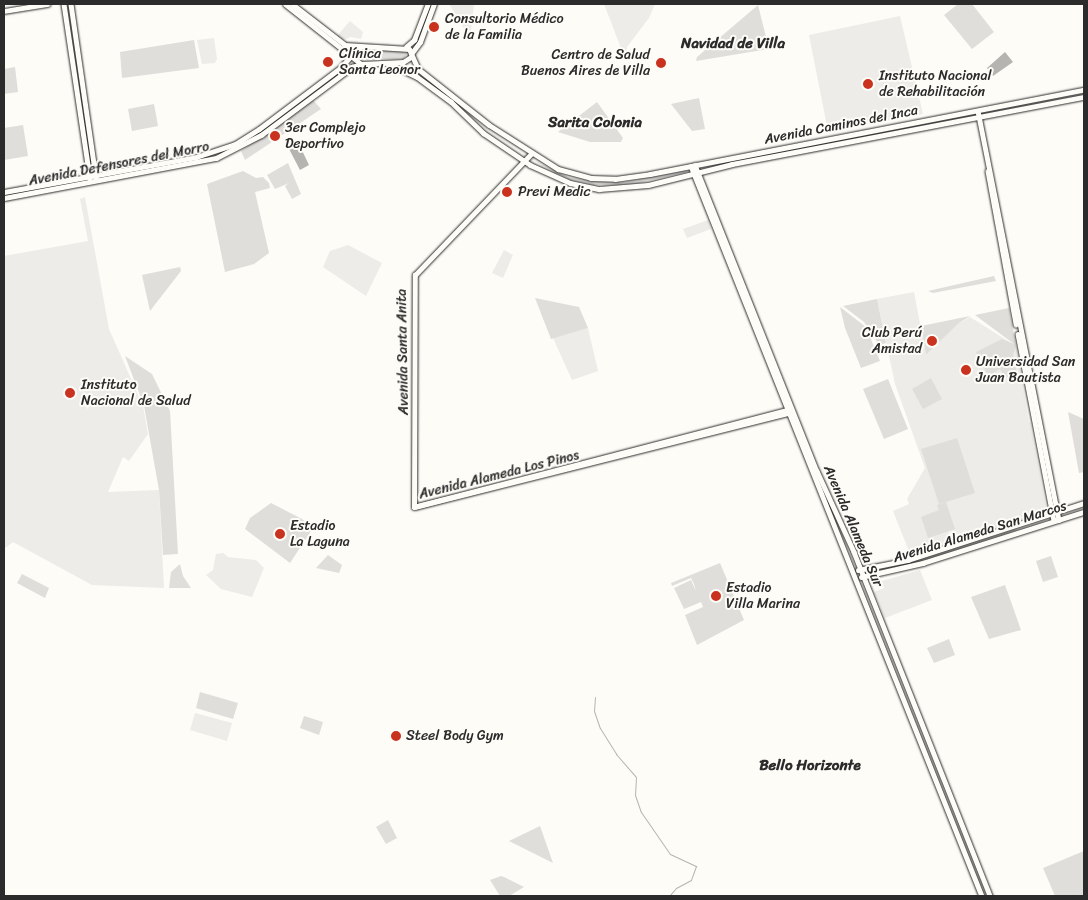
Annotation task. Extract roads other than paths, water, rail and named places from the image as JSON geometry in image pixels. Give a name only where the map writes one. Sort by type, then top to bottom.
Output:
[{"type":"main road","points":[[4,11],[47,4]]},
{"type":"main road","points":[[64,4],[94,182]]},
{"type":"main road","points":[[71,4],[93,176]]},
{"type":"main road","points":[[284,4],[361,64]]},
{"type":"main road","points":[[292,4],[342,44],[406,47],[414,40],[428,4]]},
{"type":"main road","points":[[411,55],[420,42],[434,4]]},
{"type":"main road","name":"Avenida Defensores del Morro","points":[[4,192],[196,157],[235,144],[259,129],[341,67],[352,57],[354,50],[362,46]]},
{"type":"main road","points":[[406,47],[421,72],[499,132],[531,154],[558,169],[603,179],[693,165]]},
{"type":"main road","points":[[341,67],[342,51]]},
{"type":"main road","name":"Avenida Defensores del Morro","points":[[4,198],[203,162],[238,149],[343,73],[361,64],[407,62],[411,55]]},
{"type":"main road","name":"Avenida Defensores del Morro","points":[[387,63],[417,77],[492,139],[526,162],[570,183],[599,188],[648,185],[695,172]]},
{"type":"main road","name":"Avenida Caminos del Inca","points":[[695,172],[978,114],[1084,90]]},
{"type":"main road","name":"Avenida Caminos del Inca","points":[[693,165],[1084,97]]},
{"type":"main road","points":[[978,114],[1056,521]]},
{"type":"main road","points":[[492,139],[499,132]]},
{"type":"main road","name":"Avenida Santa Anita","points":[[414,507],[415,275],[526,162],[531,154]]},
{"type":"main road","name":"Avenida Alameda Sur","points":[[693,165],[982,896]]},
{"type":"main road","name":"Avenida Alameda Sur","points":[[791,410],[861,569],[990,896]]},
{"type":"main road","name":"Avenida Alameda Los Pinos","points":[[414,507],[791,410]]},
{"type":"main road","name":"Avenida Alameda San Marcos","points":[[854,572],[908,560],[1084,504]]},
{"type":"main road","name":"Avenida Alameda San Marcos","points":[[864,577],[923,563],[1084,512]]},
{"type":"main road","points":[[854,572],[864,577]]},
{"type":"waterway","points":[[595,697],[594,711],[600,728],[616,754],[636,777],[635,795],[641,812],[670,854],[696,866],[691,880],[676,888],[669,896]]},
{"type":"place","name":"Consultorio Médico de la Familia","points":[[434,27]]},
{"type":"place","name":"Clínica Santa Leonor","points":[[328,62]]},
{"type":"place","name":"Centro de Salud Buenos Aires de Villa","points":[[661,63]]},
{"type":"place","name":"Instituto Nacional de Rehabilitación","points":[[868,84]]},
{"type":"place","name":"3er Complejo Deportivo","points":[[275,136]]},
{"type":"place","name":"Previ Medic","points":[[507,192]]},
{"type":"place","name":"Club Perú Amistad","points":[[932,341]]},
{"type":"place","name":"Universidad San Juan Bautista","points":[[966,370]]},
{"type":"place","name":"Instituto Nacional de Salud","points":[[70,393]]},
{"type":"place","name":"Estadio La Laguna","points":[[280,534]]},
{"type":"place","name":"Estadio Villa Marina","points":[[716,596]]},
{"type":"place","name":"Steel Body Gym","points":[[396,736]]},
{"type":"district","name":"Navidad de Villa","points":[[733,44]]},
{"type":"district","name":"Sarita Colonia","points":[[595,123]]},
{"type":"district","name":"Bello Horizonte","points":[[810,766]]}]
